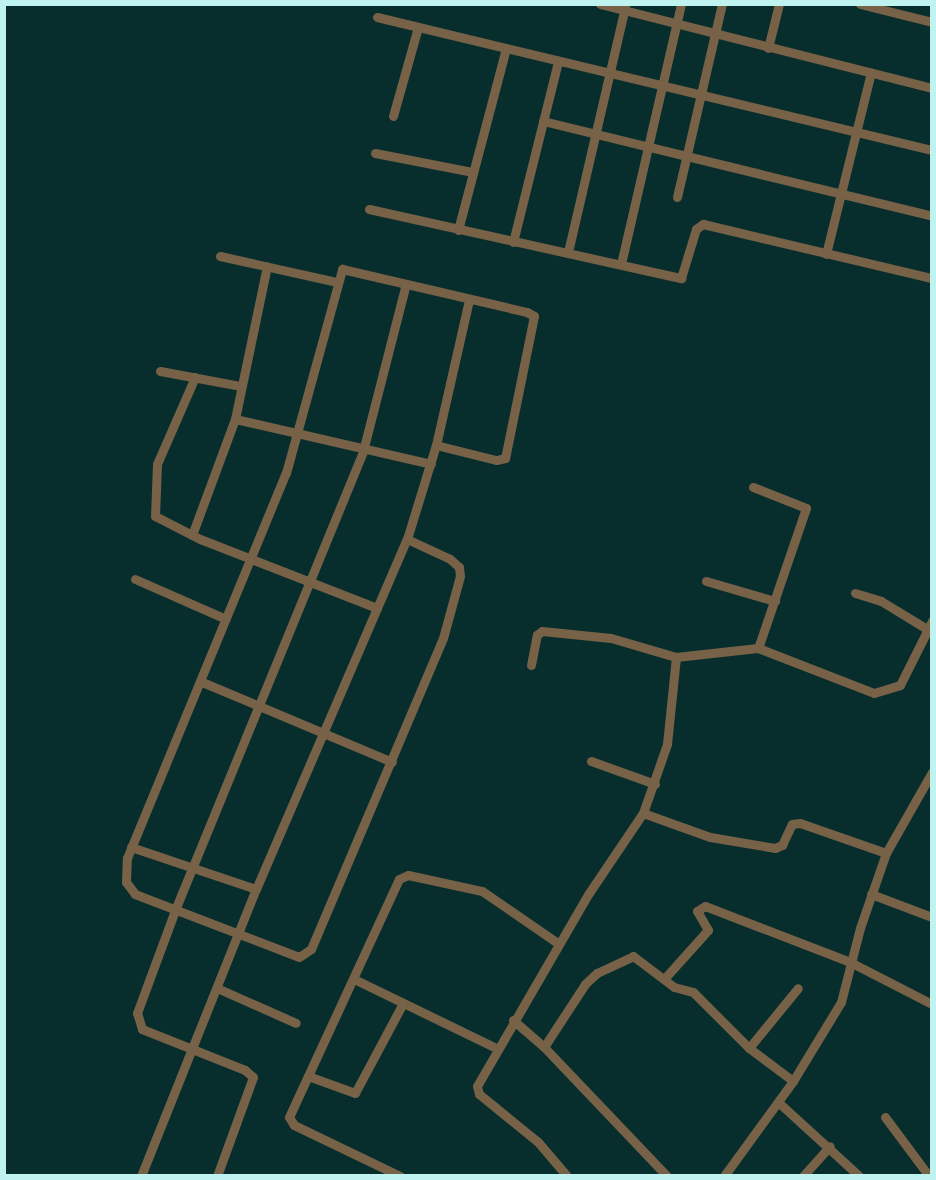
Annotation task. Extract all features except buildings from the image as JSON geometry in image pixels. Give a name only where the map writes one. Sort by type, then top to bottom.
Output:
[{"type":"street","points":[[600,4],[625,8],[676,25],[932,88]]},
{"type":"street","points":[[621,264],[681,4]]},
{"type":"street","points":[[677,197],[722,4]]},
{"type":"street","points":[[768,48],[778,4]]},
{"type":"street","points":[[860,4],[932,22]]},
{"type":"street","points":[[568,252],[625,8]]},
{"type":"street","points":[[377,17],[932,150]]},
{"type":"street","points":[[393,116],[418,27]]},
{"type":"street","points":[[458,230],[506,48]]},
{"type":"street","points":[[513,242],[558,61]]},
{"type":"street","points":[[826,254],[872,72]]},
{"type":"street","points":[[543,121],[932,216]]},
{"type":"street","points":[[375,153],[473,172]]},
{"type":"street","points":[[369,209],[682,277],[696,229],[702,224],[932,278]]},
{"type":"street","points":[[220,256],[336,282]]},
{"type":"street","points":[[192,535],[235,419],[240,386],[267,266]]},
{"type":"street","points":[[407,539],[450,559],[459,567],[460,576],[449,623],[392,762],[307,954],[298,957],[175,910],[130,890],[125,877],[131,847],[252,558],[297,435],[339,271],[345,269],[534,316],[506,454],[496,460],[436,445]]},
{"type":"street","points":[[217,1176],[253,1077],[245,1070],[142,1029],[137,1022],[175,910],[312,581],[363,451],[406,284]]},
{"type":"street","points":[[141,1176],[256,889],[407,539],[431,465],[469,300]]},
{"type":"street","points":[[160,371],[240,386]]},
{"type":"street","points":[[195,377],[157,464],[154,512],[158,519],[192,535],[312,581],[377,609]]},
{"type":"street","points":[[235,419],[363,451],[431,465]]},
{"type":"street","points":[[753,487],[806,508],[758,648]]},
{"type":"street","points":[[135,579],[226,619]]},
{"type":"street","points":[[706,581],[775,601]]},
{"type":"street","points":[[531,665],[537,635],[542,631],[611,638],[676,657],[758,648],[874,693],[900,685],[929,625],[881,601],[855,593]]},
{"type":"street","points":[[567,1176],[538,1142],[477,1090],[496,1048],[643,813],[656,784],[667,744],[676,657]]},
{"type":"street","points":[[202,682],[392,762]]},
{"type":"street","points":[[591,761],[656,784]]},
{"type":"street","points":[[724,1176],[793,1081],[840,1002],[850,962],[886,853],[932,772]]},
{"type":"street","points":[[643,813],[710,837],[775,848],[782,845],[792,824],[800,823],[886,853]]},
{"type":"street","points":[[131,847],[256,889]]},
{"type":"street","points":[[400,1176],[294,1125],[291,1113],[404,875],[482,891],[559,944]]},
{"type":"street","points":[[871,894],[932,917]]},
{"type":"street","points":[[664,979],[708,930],[708,924],[698,913],[701,906],[850,962],[932,1004]]},
{"type":"street","points":[[544,1047],[597,973],[633,956],[674,987],[693,992],[748,1048],[793,1081]]},
{"type":"street","points":[[354,979],[496,1048]]},
{"type":"street","points":[[217,988],[296,1023]]},
{"type":"street","points":[[748,1048],[798,988]]},
{"type":"street","points":[[308,1076],[356,1093],[402,1003]]},
{"type":"street","points":[[513,1020],[544,1047],[667,1176]]},
{"type":"street","points":[[778,1102],[830,1146],[859,1176]]},
{"type":"street","points":[[885,1117],[929,1176]]},
{"type":"street","points":[[803,1176],[830,1146]]}]
